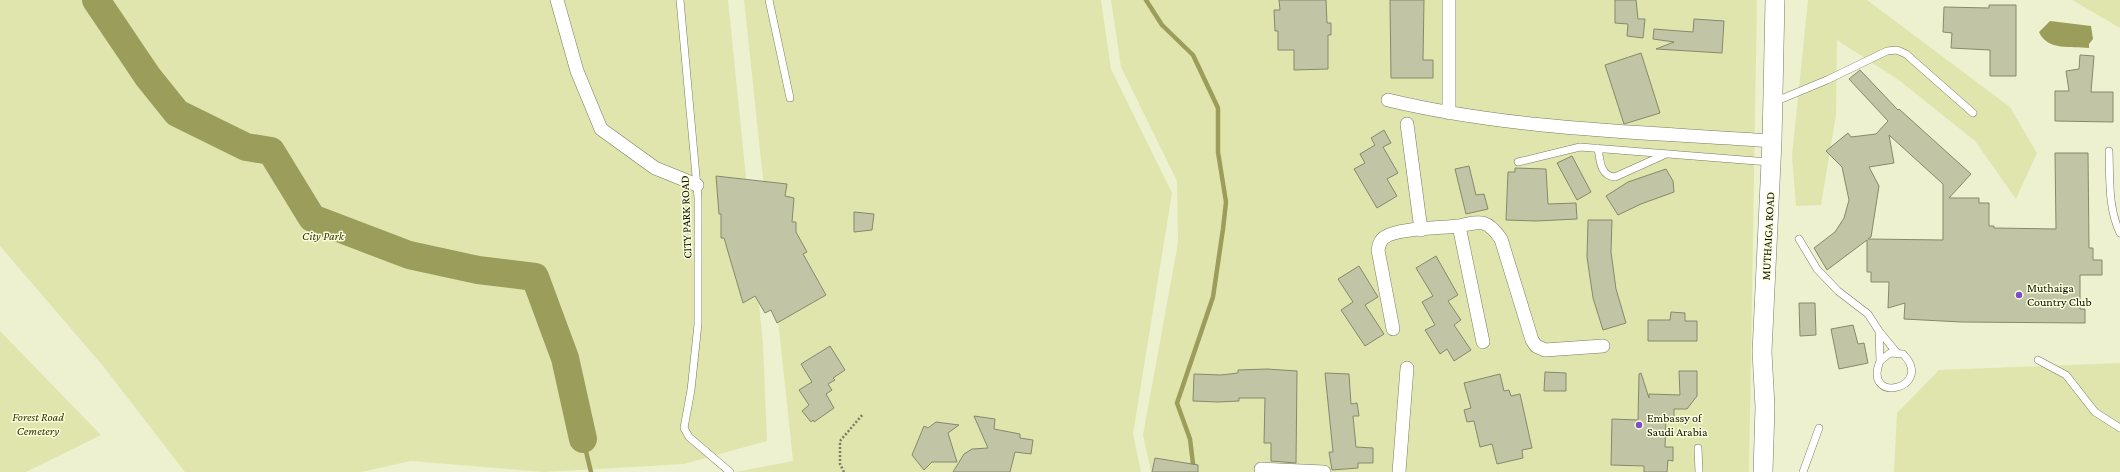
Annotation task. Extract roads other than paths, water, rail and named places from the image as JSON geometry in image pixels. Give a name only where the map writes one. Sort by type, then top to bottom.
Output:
[{"type":"main road","name":"MUTHAIGA ROAD","points":[[1763,472],[1765,407],[1762,352],[1772,142],[1775,0]]},
{"type":"street","points":[[557,0],[577,71],[601,130],[655,168],[697,185]]},
{"type":"street","points":[[1449,0],[1449,113]]},
{"type":"street","points":[[1388,100],[1449,113],[1543,125],[1772,142]]},
{"type":"street","points":[[1407,124],[1421,230]]},
{"type":"street","points":[[1393,328],[1378,250],[1380,242],[1385,237],[1395,232],[1459,226],[1482,222],[1493,227],[1501,238],[1532,340],[1536,346],[1545,350],[1603,346]]},
{"type":"street","points":[[1459,226],[1483,342]]},
{"type":"street","points":[[1399,472],[1407,368]]},
{"type":"street","points":[[1261,469],[1324,472]]},
{"type":"lane","name":"CITY PARK ROAD","points":[[680,0],[697,185],[698,324],[691,390],[684,423],[685,433],[730,472]]},
{"type":"lane","points":[[769,0],[790,98]]},
{"type":"lane","points":[[1773,102],[1827,80],[1887,51],[1897,50],[1914,60],[1973,113]]},
{"type":"lane","points":[[1518,162],[1580,147],[1771,163]]},
{"type":"lane","points":[[1598,148],[1602,169],[1605,174],[1610,177],[1615,177],[1667,154]]},
{"type":"lane","points":[[2109,151],[2110,194],[2115,222],[2120,233]]},
{"type":"lane","points":[[1799,239],[1822,274],[1838,291],[1868,314],[1879,331],[1897,353]]},
{"type":"lane","points":[[1879,331],[1880,361],[1877,374],[1883,385],[1888,389],[1900,388],[1908,380],[1911,369],[1907,358],[1903,354],[1897,353],[1885,356],[1880,361]]},
{"type":"lane","points":[[2038,360],[2066,375],[2096,412],[2120,428]]},
{"type":"lane","points":[[1803,472],[1819,428]]},
{"type":"lane","points":[[1698,448],[1699,472]]},
{"type":"waterway","points":[[96,0],[148,77],[177,113],[246,147],[271,151],[312,218],[409,255],[478,270],[535,277],[565,358],[583,439]]},
{"type":"waterway","points":[[1146,0],[1162,25],[1193,55],[1218,108],[1218,152],[1226,202],[1223,229],[1213,297],[1177,403],[1190,439],[1194,472]]},
{"type":"waterway","points":[[583,439],[591,472]]},
{"type":"place","name":"Muthaiga Country Club","points":[[2019,295]]},
{"type":"place","name":"Embassy of Saudi Arabia","points":[[1639,425]]},
{"type":"park label","name":"City Park","points":[[323,236]]},
{"type":"park label","name":"Forest Road Cemetery","points":[[38,424]]}]
